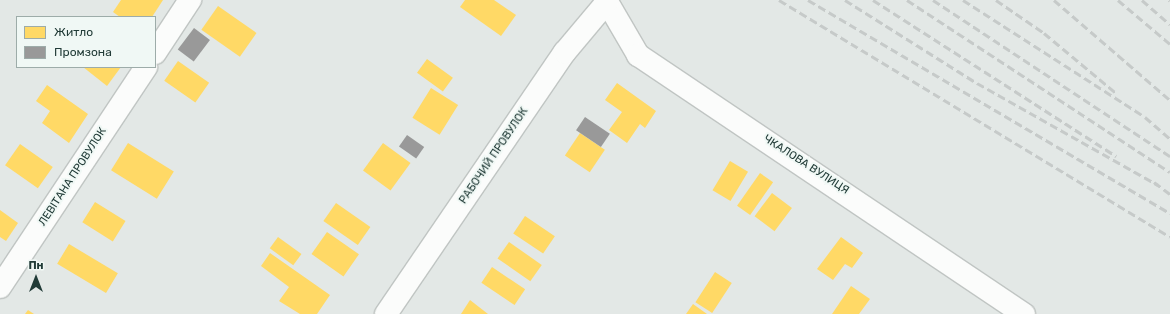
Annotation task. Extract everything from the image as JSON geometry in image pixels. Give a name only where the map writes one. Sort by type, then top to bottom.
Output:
[{"type":"street","points":[[156,51],[190,0]]},
{"type":"street","name":"РАБОЧИЙ ПРОВУЛОК","points":[[386,314],[565,52],[607,1]]},
{"type":"street","name":"ЧКАЛОВА ВУЛИЦЯ","points":[[607,1],[638,55],[1024,314]]},
{"type":"street","name":"ЛЕВІТАНА ПРОВУЛОК","points":[[0,288],[145,68]]},
{"type":"building: Житло","points":[[121,0],[163,0],[153,16],[119,16],[113,12]]},
{"type":"building: Житло","points":[[465,0],[494,0],[516,15],[501,36],[460,7]]},
{"type":"building: Житло","points":[[218,6],[257,33],[240,57],[201,30]]},
{"type":"building: Житло","points":[[427,59],[453,78],[443,92],[417,73]]},
{"type":"building: Житло","points":[[178,61],[209,83],[195,102],[164,81]]},
{"type":"building: Житло","points":[[84,68],[120,68],[107,86]]},
{"type":"building: Житло","points":[[617,83],[656,111],[645,128],[640,124],[627,143],[609,130],[622,112],[605,100]]},
{"type":"building: Житло","points":[[47,85],[88,114],[69,143],[42,123],[50,111],[36,101]]},
{"type":"building: Житло","points":[[431,88],[458,105],[440,135],[412,118]]},
{"type":"building: Житло","points":[[580,133],[605,150],[590,172],[565,155]]},
{"type":"building: Житло","points":[[128,143],[174,172],[157,199],[111,170]]},
{"type":"building: Житло","points":[[383,143],[411,163],[391,190],[363,171]]},
{"type":"building: Житло","points":[[20,144],[53,167],[38,188],[5,165]]},
{"type":"building: Житло","points":[[730,161],[748,172],[730,201],[712,190]]},
{"type":"building: Житло","points":[[760,173],[773,182],[750,215],[737,206]]},
{"type":"building: Житло","points":[[772,193],[792,208],[775,231],[755,216]]},
{"type":"building: Житло","points":[[95,202],[126,221],[113,241],[82,222]]},
{"type":"building: Житло","points":[[336,203],[370,227],[358,245],[323,221]]},
{"type":"building: Житло","points":[[0,210],[18,223],[6,241],[0,237]]},
{"type":"building: Житло","points":[[525,216],[555,236],[543,254],[513,233]]},
{"type":"building: Житло","points":[[327,232],[359,254],[343,276],[312,254]]},
{"type":"building: Житло","points":[[278,237],[301,254],[293,265],[270,248]]},
{"type":"building: Житло","points":[[841,237],[863,253],[852,268],[845,264],[833,280],[817,269]]},
{"type":"building: Житло","points":[[509,242],[542,265],[530,281],[498,258]]},
{"type":"building: Житло","points":[[69,244],[118,273],[106,293],[57,264]]},
{"type":"building: Житло","points":[[270,253],[330,295],[317,314],[300,314],[279,301],[289,287],[261,266]]},
{"type":"building: Житло","points":[[492,267],[525,289],[515,305],[481,283]]},
{"type":"building: Житло","points":[[715,272],[732,283],[712,313],[695,302]]},
{"type":"building: Житло","points":[[851,286],[870,299],[859,314],[832,314]]},
{"type":"building: Житло","points":[[470,300],[488,314],[461,314]]},
{"type":"building: Житло","points":[[693,304],[707,314],[686,314]]},
{"type":"building: Житло","points":[[28,310],[34,314],[25,314]]},
{"type":"building: Промзона","points":[[194,28],[210,40],[194,62],[178,50]]},
{"type":"building: Промзона","points":[[585,117],[610,134],[601,147],[576,130]]},
{"type":"building: Промзона","points":[[407,135],[424,147],[416,159],[399,146]]},
{"type":"railway","points":[[779,0],[1170,237]]},
{"type":"railway","points":[[808,0],[1170,213]]},
{"type":"railway","points":[[845,0],[977,83],[1158,185]]},
{"type":"railway","points":[[873,0],[1116,156]]},
{"type":"railway","points":[[907,0],[1170,172]]},
{"type":"railway","points":[[933,0],[1170,156]]},
{"type":"railway","points":[[963,0],[1145,117],[1170,139]]},
{"type":"railway","points":[[996,0],[1044,33],[1116,93]]},
{"type":"railway","points":[[1054,0],[1170,100]]},
{"type":"railway","points":[[1118,0],[1170,44]]},
{"type":"railway","points":[[1142,0],[1170,24]]},
{"type":"railway","points":[[1154,182],[1170,194]]}]
